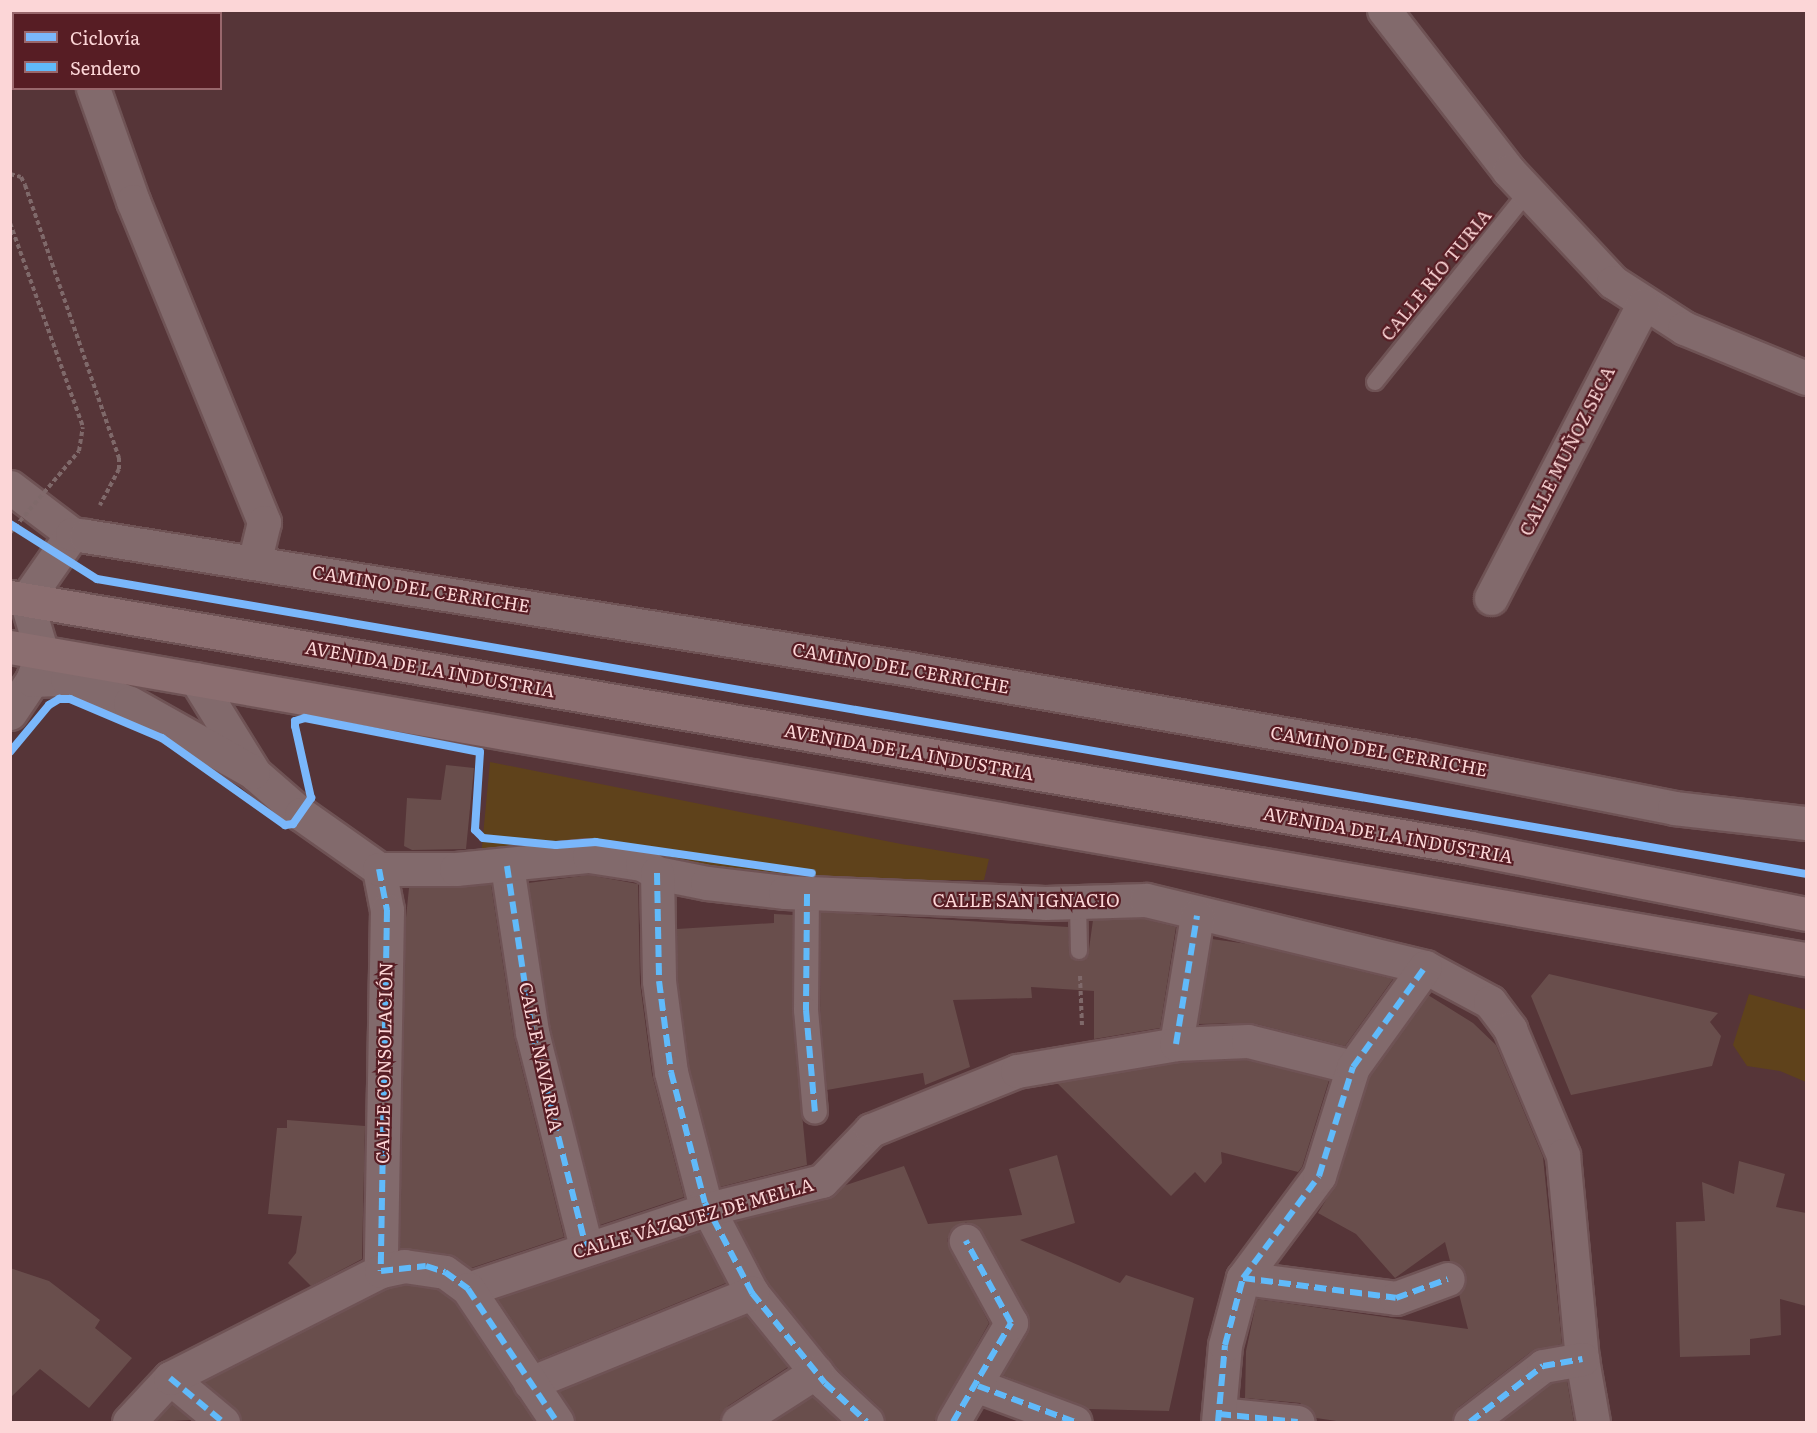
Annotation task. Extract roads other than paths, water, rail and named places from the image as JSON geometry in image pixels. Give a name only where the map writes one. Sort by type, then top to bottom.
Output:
[{"type":"main road","name":"AVENIDA DE LA INDUSTRIA","points":[[18,598],[1470,848],[1806,914]]},
{"type":"main road","points":[[21,682],[196,680],[1806,959]]},
{"type":"street","points":[[1384,10],[1528,192],[1613,282],[1643,305],[1684,328],[1806,378]]},
{"type":"street","points":[[94,90],[133,201],[264,522],[254,563]]},
{"type":"street","name":"CALLE MUÑOZ SECA","points":[[1491,598],[1643,305]]},
{"type":"street","points":[[10,487],[79,535],[18,598],[21,682],[67,679],[130,703],[255,774],[301,814],[380,869]]},
{"type":"street","name":"CAMINO DEL CERRICHE","points":[[79,535],[951,676],[1410,756],[1674,808],[1806,823]]},
{"type":"street","points":[[196,680],[255,774]]},
{"type":"street","name":"CALLE SAN IGNACIO","points":[[380,869],[507,866],[589,856],[642,864],[657,873],[707,883],[807,894],[1078,903],[1146,900],[1197,916],[1269,927],[1425,967],[1490,1002],[1510,1029],[1563,1155],[1582,1359],[1593,1422]]},
{"type":"street","name":"CALLE NAVARRA","points":[[507,866],[532,1032],[586,1247]]},
{"type":"street","name":"CALLE CONSOLACIÓN","points":[[380,869],[387,910],[381,1271]]},
{"type":"street","points":[[657,873],[659,981],[671,1072],[708,1209],[752,1293],[816,1372],[867,1422]]},
{"type":"street","points":[[807,894],[806,1010],[815,1112]]},
{"type":"street","points":[[1176,1044],[1197,916]]},
{"type":"street","points":[[1298,1422],[1218,1418],[1225,1345],[1243,1278],[1319,1176],[1353,1067],[1425,967]]},
{"type":"street","name":"CALLE VÁZQUEZ DE MELLA","points":[[468,1289],[586,1247],[708,1209],[822,1181],[871,1130],[1017,1071],[1176,1044],[1248,1041],[1353,1067]]},
{"type":"street","points":[[953,1422],[978,1386],[1011,1323],[966,1241]]},
{"type":"street","points":[[129,1422],[170,1377],[381,1271],[426,1266],[446,1272],[468,1289],[557,1422]]},
{"type":"street","points":[[1243,1278],[1396,1298],[1448,1279]]},
{"type":"street","points":[[530,1383],[752,1293]]},
{"type":"street","points":[[1470,1422],[1544,1366],[1582,1359]]},
{"type":"street","points":[[738,1422],[816,1372]]},
{"type":"street","points":[[170,1377],[223,1422]]},
{"type":"street","points":[[978,1386],[1075,1422]]},
{"type":"lane","name":"CALLE RÍO TURIA","points":[[1374,382],[1528,192]]},
{"type":"lane","points":[[1078,903],[1079,951]]}]
